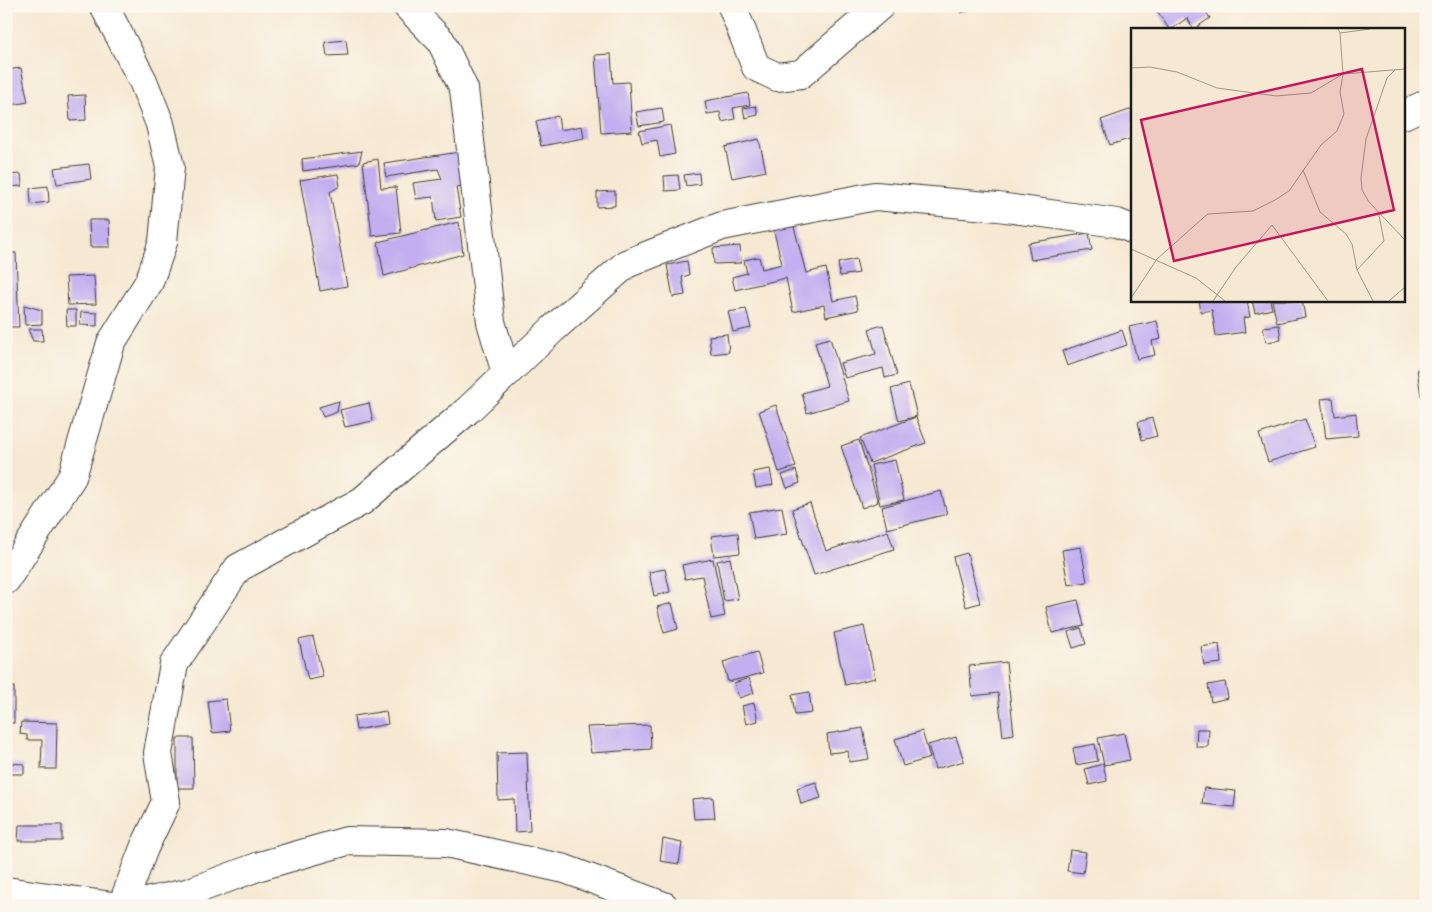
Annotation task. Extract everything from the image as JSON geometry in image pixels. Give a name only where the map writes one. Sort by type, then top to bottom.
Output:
[{"type":"street","points":[[6,580],[72,477],[111,342],[148,282],[163,242],[170,167],[160,124],[144,81],[104,6]]},
{"type":"street","points":[[407,6],[441,41],[464,89],[491,322],[506,373]]},
{"type":"street","points":[[732,6],[756,67],[777,77],[801,74],[880,6]]},
{"type":"street","points":[[1404,115],[1426,104]]},
{"type":"street","points":[[122,906],[144,848],[166,802],[158,753],[174,664],[238,568],[362,501],[468,410],[626,264],[722,226],[876,196],[998,207],[1117,223],[1131,229]]},
{"type":"street","points":[[128,906],[187,893],[260,866],[347,841],[446,843],[565,869],[664,906]]},
{"type":"street","points":[[6,891],[112,906]]},
{"type":"building","points":[[959,6],[979,6],[979,7],[961,13]]},
{"type":"building","points":[[1154,6],[1202,6],[1210,18],[1195,28],[1193,28],[1187,18],[1173,28],[1168,28]]},
{"type":"building","points":[[346,40],[348,55],[327,56],[325,42]]},
{"type":"building","points":[[611,54],[613,83],[629,82],[632,131],[601,133],[595,55]]},
{"type":"building","points":[[21,68],[28,102],[6,106],[6,70]]},
{"type":"building","points":[[748,93],[750,105],[733,108],[735,119],[722,122],[720,112],[707,114],[705,101]]},
{"type":"building","points":[[85,95],[86,120],[70,121],[68,96]]},
{"type":"building","points":[[756,106],[758,115],[745,118],[743,108]]},
{"type":"building","points":[[662,108],[664,122],[639,126],[636,112]]},
{"type":"building","points":[[1131,109],[1131,138],[1110,145],[1101,120]]},
{"type":"building","points":[[558,116],[560,130],[582,126],[584,138],[541,146],[536,121]]},
{"type":"building","points":[[670,125],[675,154],[660,157],[657,140],[642,143],[639,131]]},
{"type":"building","points":[[759,139],[766,171],[732,178],[725,147]]},
{"type":"building","points":[[362,151],[359,163],[303,171],[302,159]]},
{"type":"building","points":[[460,152],[466,186],[456,187],[461,217],[436,221],[433,197],[416,199],[413,183],[442,179],[438,169],[386,177],[384,163]]},
{"type":"building","points":[[378,159],[381,188],[396,187],[401,233],[372,236],[363,162]]},
{"type":"building","points":[[89,164],[91,179],[57,184],[54,168]]},
{"type":"building","points":[[699,173],[700,184],[686,186],[684,175]]},
{"type":"building","points":[[21,174],[22,186],[6,187],[6,175]]},
{"type":"building","points":[[338,174],[340,186],[330,192],[347,286],[320,291],[300,180]]},
{"type":"building","points":[[678,175],[680,190],[665,191],[664,176]]},
{"type":"building","points":[[48,186],[49,202],[31,204],[30,188]]},
{"type":"building","points":[[615,191],[615,206],[597,207],[597,192]]},
{"type":"building","points":[[89,220],[109,220],[110,247],[90,247]]},
{"type":"building","points":[[459,222],[463,254],[384,276],[378,242]]},
{"type":"building","points":[[793,223],[806,273],[826,268],[833,301],[855,296],[858,310],[826,317],[824,305],[793,312],[786,278],[735,290],[732,277],[747,273],[744,260],[759,257],[762,269],[782,264],[773,228]]},
{"type":"building","points":[[1089,233],[1092,250],[1031,260],[1028,243]]},
{"type":"building","points":[[740,246],[741,263],[714,264],[713,248]]},
{"type":"building","points":[[6,253],[16,253],[19,327],[6,327]]},
{"type":"building","points":[[856,259],[859,273],[840,276],[838,263]]},
{"type":"building","points":[[687,261],[689,275],[682,277],[685,295],[673,297],[667,265]]},
{"type":"building","points":[[94,276],[96,304],[68,305],[66,277]]},
{"type":"building","points":[[1199,301],[1247,301],[1250,317],[1243,318],[1245,332],[1216,336],[1212,310],[1201,312]]},
{"type":"building","points":[[1252,301],[1270,301],[1272,309],[1255,313]]},
{"type":"building","points":[[1272,301],[1302,301],[1305,317],[1277,323]]},
{"type":"building","points":[[24,305],[42,310],[42,324],[25,325]]},
{"type":"building","points":[[746,309],[751,328],[733,332],[728,312]]},
{"type":"building","points":[[66,310],[76,310],[76,326],[67,326]]},
{"type":"building","points":[[81,312],[97,313],[97,326],[80,325]]},
{"type":"building","points":[[1157,321],[1161,339],[1152,341],[1155,355],[1137,359],[1129,327]]},
{"type":"building","points":[[883,325],[897,375],[885,378],[883,368],[845,378],[840,363],[876,354],[869,329]]},
{"type":"building","points":[[1279,325],[1281,340],[1266,342],[1263,327]]},
{"type":"building","points":[[28,329],[42,329],[43,341],[33,341]]},
{"type":"building","points":[[1122,330],[1127,345],[1067,366],[1062,351]]},
{"type":"building","points":[[727,334],[729,352],[711,354],[709,336]]},
{"type":"building","points":[[830,338],[849,401],[807,413],[802,393],[827,386],[815,342]]},
{"type":"building","points":[[1426,368],[1426,395],[1421,396],[1417,369]]},
{"type":"building","points":[[909,384],[917,416],[899,421],[891,389]]},
{"type":"building","points":[[1333,398],[1335,416],[1356,413],[1358,436],[1326,439],[1321,399]]},
{"type":"building","points":[[339,401],[337,412],[323,417],[319,407]]},
{"type":"building","points":[[369,403],[373,421],[345,427],[340,410]]},
{"type":"building","points":[[776,405],[796,467],[779,472],[759,411]]},
{"type":"building","points":[[916,417],[926,443],[870,463],[860,438]]},
{"type":"building","points":[[1152,418],[1157,436],[1142,440],[1138,422]]},
{"type":"building","points":[[1305,419],[1315,447],[1268,462],[1259,434]]},
{"type":"building","points":[[859,440],[878,502],[862,508],[841,446]]},
{"type":"building","points":[[895,460],[904,500],[880,505],[871,465]]},
{"type":"building","points":[[770,469],[773,485],[756,488],[753,472]]},
{"type":"building","points":[[796,470],[800,483],[787,488],[782,475]]},
{"type":"building","points":[[941,491],[947,514],[887,529],[882,507]]},
{"type":"building","points":[[810,503],[826,551],[888,531],[894,549],[814,575],[792,509]]},
{"type":"building","points":[[782,507],[787,534],[754,539],[749,512]]},
{"type":"building","points":[[738,533],[740,553],[714,556],[711,536]]},
{"type":"building","points":[[1081,547],[1087,582],[1068,585],[1062,550]]},
{"type":"building","points":[[967,553],[980,603],[966,607],[953,557]]},
{"type":"building","points":[[730,558],[738,599],[724,601],[717,561]]},
{"type":"building","points":[[713,559],[725,616],[711,619],[702,576],[685,579],[682,565]]},
{"type":"building","points":[[665,569],[670,592],[654,596],[649,572]]},
{"type":"building","points":[[1078,600],[1084,626],[1052,633],[1046,607]]},
{"type":"building","points":[[672,603],[678,629],[664,633],[657,607]]},
{"type":"building","points":[[864,626],[875,678],[845,685],[834,633]]},
{"type":"building","points":[[1081,628],[1086,644],[1073,648],[1068,632]]},
{"type":"building","points":[[313,637],[323,677],[308,680],[299,640]]},
{"type":"building","points":[[1219,644],[1221,663],[1204,665],[1201,647]]},
{"type":"building","points":[[757,652],[763,673],[728,682],[723,662]]},
{"type":"building","points":[[1006,662],[1014,734],[1003,736],[998,693],[972,696],[969,666]]},
{"type":"building","points":[[749,678],[754,693],[739,698],[734,683]]},
{"type":"building","points":[[1225,682],[1228,698],[1211,702],[1208,685]]},
{"type":"building","points":[[6,687],[14,687],[14,723],[6,723]]},
{"type":"building","points":[[809,692],[812,713],[795,715],[792,695]]},
{"type":"building","points":[[226,699],[230,731],[212,733],[208,701]]},
{"type":"building","points":[[754,703],[758,721],[746,724],[742,706]]},
{"type":"building","points":[[386,711],[388,724],[356,730],[354,716]]},
{"type":"building","points":[[21,722],[57,723],[56,769],[41,769],[42,740],[27,740],[27,735],[20,734]]},
{"type":"building","points":[[650,725],[651,749],[591,753],[587,727]]},
{"type":"building","points":[[863,728],[869,759],[849,762],[848,751],[829,753],[827,734]]},
{"type":"building","points":[[1197,729],[1209,729],[1208,747],[1196,747]]},
{"type":"building","points":[[922,731],[930,758],[903,766],[895,739]]},
{"type":"building","points":[[1124,733],[1130,760],[1104,765],[1098,738]]},
{"type":"building","points":[[956,737],[964,761],[935,769],[928,745]]},
{"type":"building","points":[[177,738],[193,738],[194,788],[177,788]]},
{"type":"building","points":[[1095,744],[1098,761],[1076,765],[1073,748]]},
{"type":"building","points":[[527,752],[530,831],[515,832],[514,799],[498,800],[497,753]]},
{"type":"building","points":[[6,763],[24,764],[24,774],[6,774]]},
{"type":"building","points":[[1103,764],[1107,781],[1089,785],[1085,769]]},
{"type":"building","points":[[816,782],[821,798],[801,804],[797,788]]},
{"type":"building","points":[[1204,788],[1236,791],[1234,807],[1202,804]]},
{"type":"building","points":[[713,797],[715,818],[694,819],[692,799]]},
{"type":"building","points":[[19,825],[62,825],[62,841],[18,841]]},
{"type":"building","points":[[663,839],[682,843],[679,864],[660,861]]},
{"type":"building","points":[[1070,850],[1086,852],[1083,873],[1067,871]]}]
